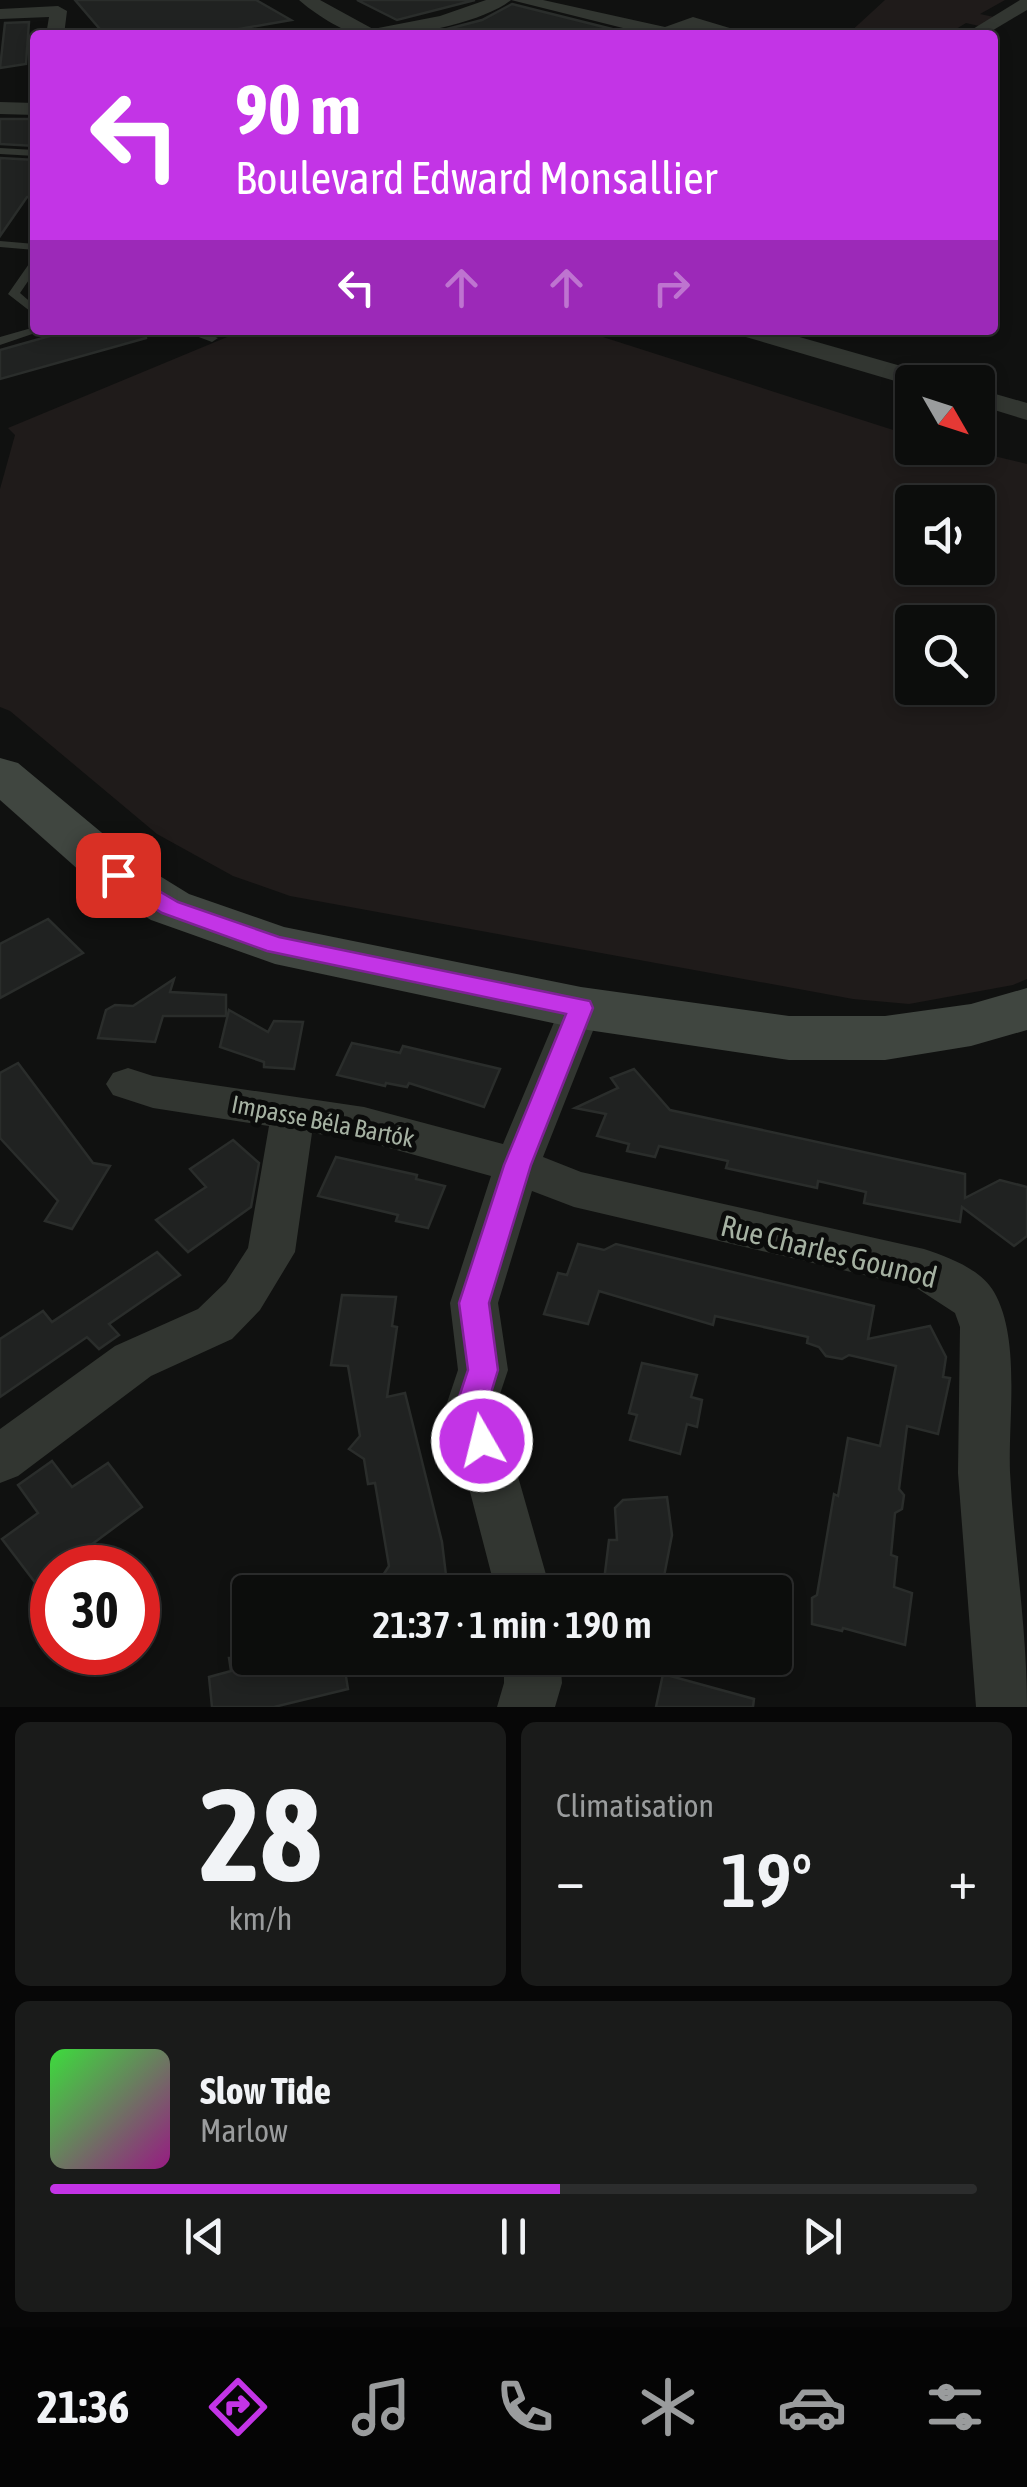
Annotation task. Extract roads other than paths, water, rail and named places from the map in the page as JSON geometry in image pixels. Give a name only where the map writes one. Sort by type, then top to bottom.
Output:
[{"type":"street","points":[[308,0],[361,30]]},
{"type":"street","points":[[395,30],[444,20],[502,0]]},
{"type":"street","points":[[520,0],[647,30]]},
{"type":"street","points":[[981,30],[1027,3]]},
{"type":"street","points":[[0,14],[59,5],[56,30]]},
{"type":"street","points":[[674,30],[724,8]]},
{"type":"street","points":[[444,20],[463,30]]},
{"type":"street","points":[[694,22],[726,30]]},
{"type":"street","points":[[0,108],[30,109]]},
{"type":"street","points":[[765,335],[895,372]]},
{"type":"street","points":[[995,402],[1027,412]]},
{"type":"street","points":[[0,774],[118,875],[170,907],[275,945],[581,1008],[788,1038],[885,1038],[971,1025],[1027,1009]]},
{"type":"street","points":[[518,1575],[472,1403],[483,1370],[474,1303],[517,1165],[581,1008]]},
{"type":"street","name":"Impasse Béla Bartók","points":[[128,1084],[153,1092],[364,1124],[517,1165]]},
{"type":"street","points":[[0,1458],[133,1361],[214,1324],[244,1296],[272,1252],[293,1114]]},
{"type":"street","name":"Rue Charles Gounod","points":[[517,1165],[574,1189],[924,1269],[948,1280],[975,1302],[984,1327],[984,1473],[1005,1707]]},
{"type":"street","points":[[526,1707],[533,1675]]},
{"type":"lane","points":[[0,151],[30,153]]},
{"type":"lane","points":[[0,244],[30,247]]},
{"type":"lane","points":[[30,270],[14,294],[30,308]]},
{"type":"lane","points":[[0,341],[30,332]]},
{"type":"lane","points":[[202,335],[212,338]]}]
